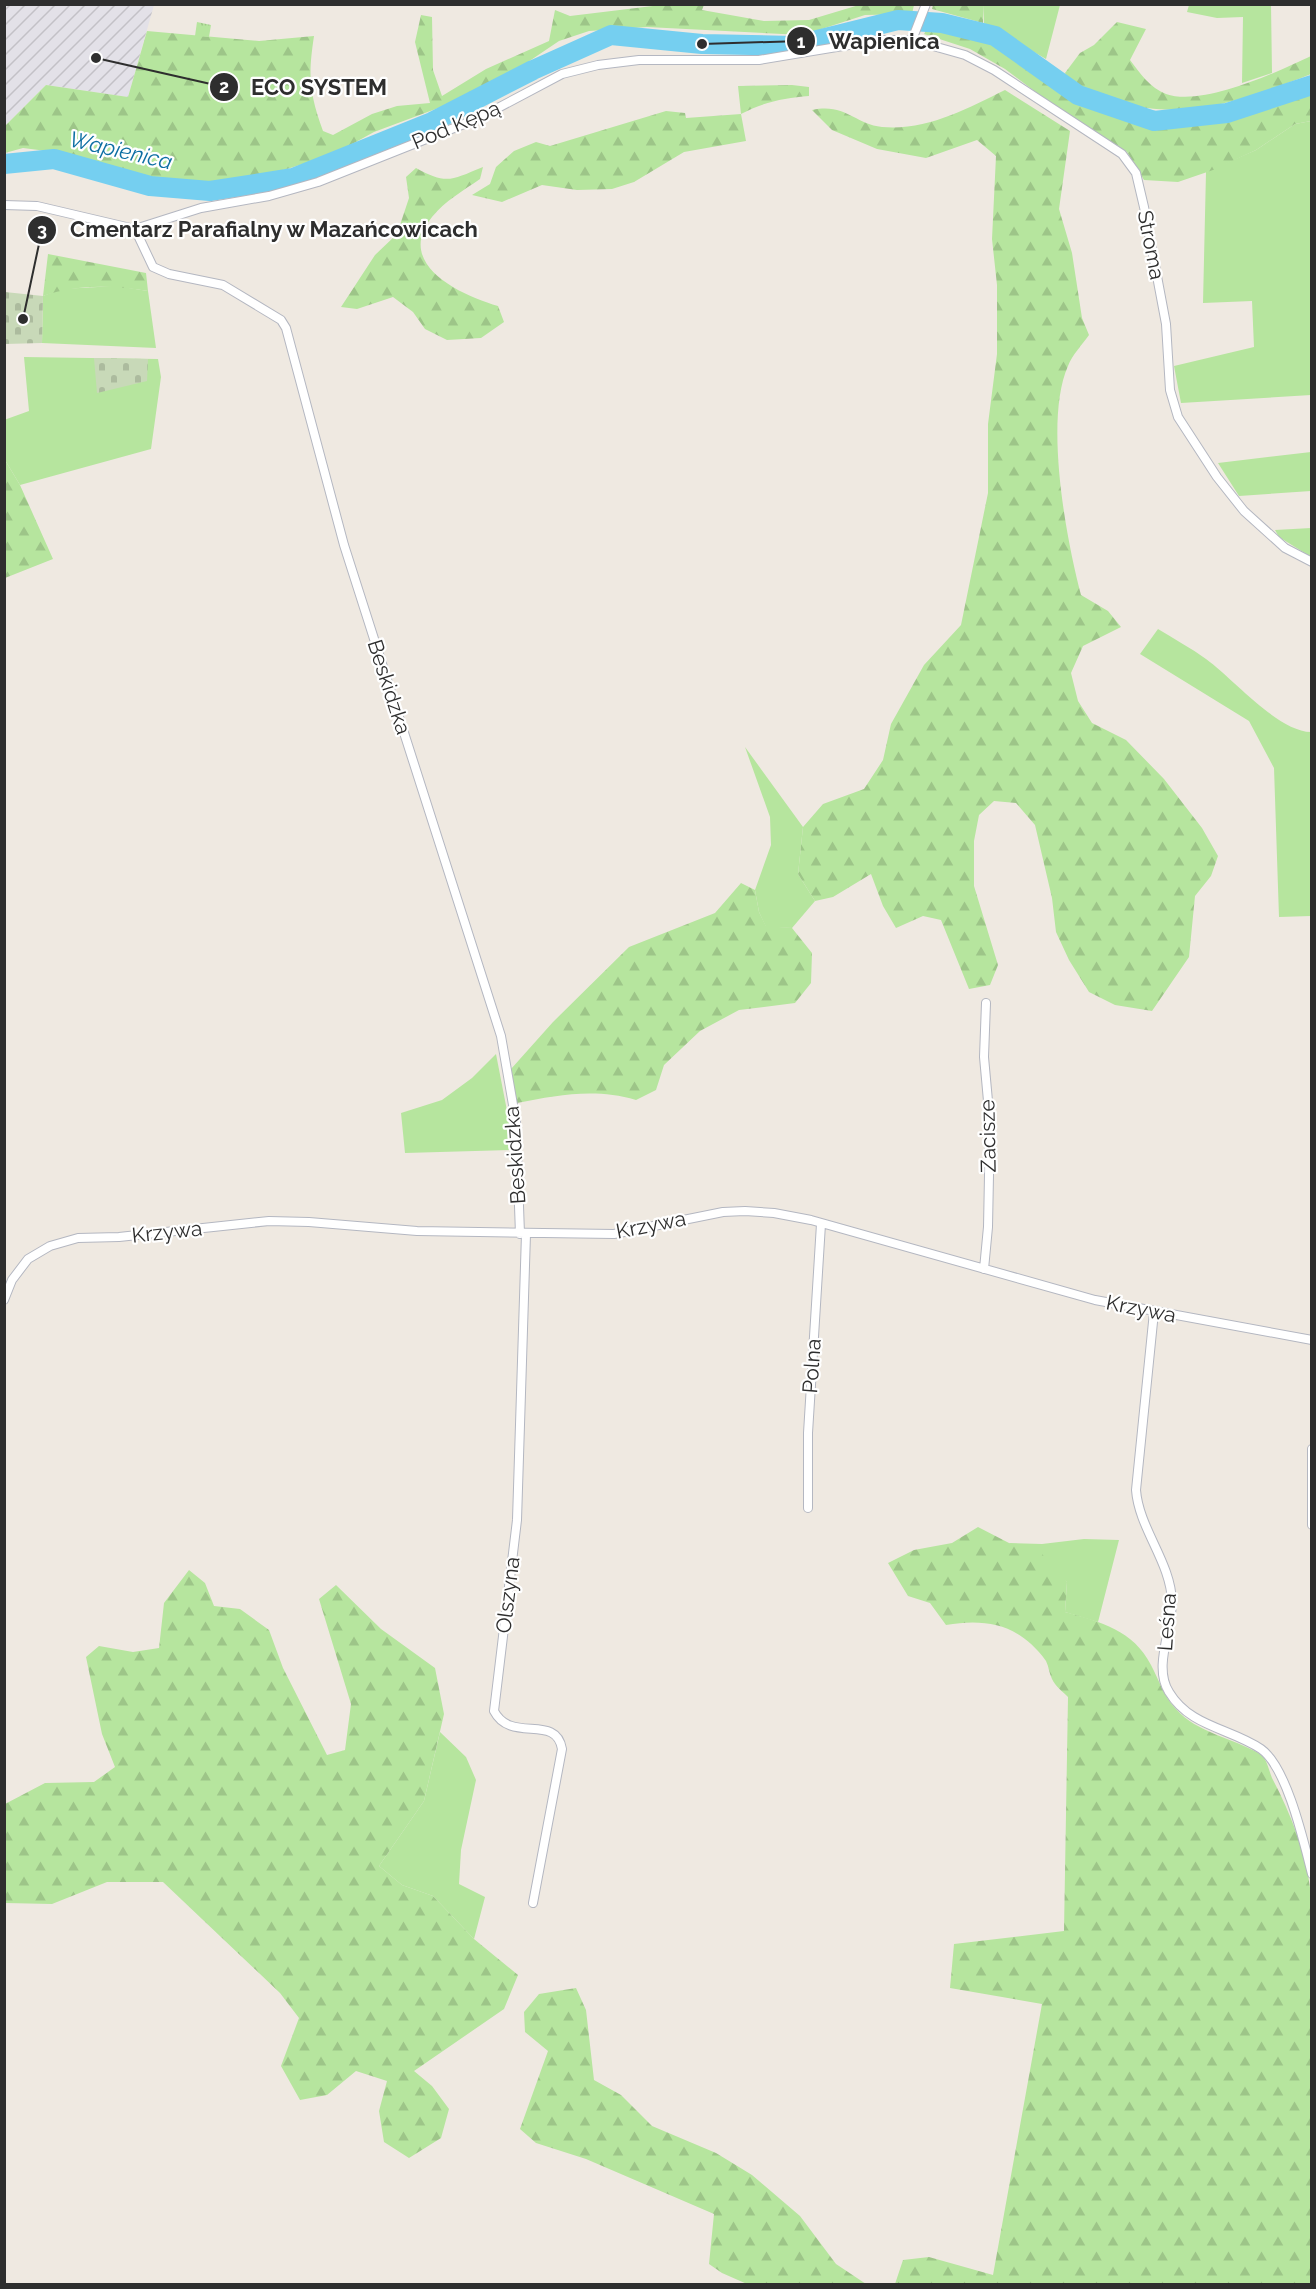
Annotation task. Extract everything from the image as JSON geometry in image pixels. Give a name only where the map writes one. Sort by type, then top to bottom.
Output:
[{"type":"street","points":[[912,40],[926,4]]},
{"type":"street","name":"Pod Kępą","points":[[135,229],[201,208],[269,196],[318,182],[479,117],[562,74],[598,65],[639,60],[759,60],[850,44],[912,40]]},
{"type":"street","name":"Stroma","points":[[912,40],[965,55],[994,70],[1122,154],[1136,173],[1144,207],[1166,324],[1170,390],[1178,417],[1217,477],[1244,511],[1285,548],[1311,562]]},
{"type":"street","points":[[4,205],[37,206],[135,229]]},
{"type":"street","name":"Beskidzka","points":[[135,229],[153,267],[169,274],[191,276],[223,285],[280,320],[286,328],[344,545],[501,1036],[516,1122],[523,1234]]},
{"type":"street","name":"Zacisze","points":[[984,1269],[988,1227],[990,1123],[984,1057],[986,1003]]},
{"type":"street","name":"Krzywa","points":[[4,1300],[12,1280],[28,1259],[50,1246],[78,1238],[119,1237],[269,1221],[523,1234],[614,1234],[646,1230],[678,1220],[745,1211],[774,1213],[821,1224],[1095,1300],[1311,1340]]},
{"type":"street","name":"Polna","points":[[807,1508],[808,1433],[821,1224]]},
{"type":"street","name":"Olszyna","points":[[523,1234],[517,1520],[494,1711],[499,1720],[508,1726],[546,1730],[556,1733],[561,1740],[562,1749],[533,1903]]},
{"type":"street","name":"Leśna","points":[[1154,1312],[1136,1490],[1137,1506],[1171,1588],[1172,1603],[1163,1678],[1167,1691],[1188,1713],[1216,1729],[1253,1744],[1272,1759],[1295,1812],[1311,1874]]},
{"type":"street","points":[[1311,1449],[1311,1525]]},
{"type":"shaded area","points":[[5,5],[154,5],[128,97],[46,85],[5,126]]},
{"type":"green space","points":[[661,5],[704,5],[702,10],[764,21],[809,20],[859,5],[914,5],[912,14],[865,15],[803,35],[647,27],[589,31],[559,41],[525,64],[449,104],[374,132],[334,154],[287,169],[227,183],[170,182],[119,172],[62,153],[23,148],[5,153],[5,126],[46,85],[128,97],[147,31],[259,41],[314,36],[311,62],[312,94],[323,131],[333,135],[372,114],[397,106],[430,103],[415,42],[421,15],[432,17],[433,70],[442,96],[486,69],[549,41],[555,10],[570,16]]},
{"type":"green space","points":[[933,5],[983,5],[983,23],[932,9]]},
{"type":"green space","points":[[983,5],[1060,5],[1046,59],[984,23]]},
{"type":"green space","points":[[1189,5],[1271,5],[1272,73],[1242,83],[1243,17],[1217,18],[1187,12]]},
{"type":"green space","points":[[197,22],[211,25],[209,37],[195,36]]},
{"type":"green space","points":[[1117,22],[1146,29],[1130,60],[1150,84],[1166,94],[1181,97],[1219,92],[1279,71],[1311,56],[1311,74],[1248,97],[1219,104],[1190,109],[1132,106],[1102,97],[1069,82],[1065,73],[1080,53],[1094,45]]},
{"type":"green space","points":[[928,27],[995,40],[1078,100],[1157,127],[1227,119],[1311,91],[1311,121],[1295,124],[1256,150],[1213,170],[1178,182],[1144,180],[1127,152],[1061,111],[1005,69],[970,49],[924,34]]},
{"type":"green space","points":[[738,86],[809,87],[809,96],[774,101],[741,114]]},
{"type":"green space","points":[[1005,90],[1070,131],[1059,209],[1072,253],[1082,318],[1089,335],[1070,362],[1061,389],[1058,417],[1060,479],[1069,543],[1081,595],[1108,611],[1121,627],[1083,646],[1071,673],[1078,701],[1092,723],[1126,740],[1164,779],[1202,828],[1218,856],[1211,876],[1195,896],[1189,957],[1152,1011],[1115,1005],[1089,992],[1069,960],[1056,932],[1052,898],[1035,825],[1016,803],[994,801],[979,815],[974,841],[974,886],[998,965],[990,985],[969,989],[941,920],[923,916],[896,928],[883,906],[871,874],[833,897],[815,901],[798,874],[803,827],[823,804],[864,789],[883,760],[891,724],[924,665],[961,625],[988,493],[988,424],[997,354],[997,285],[992,239],[996,156],[977,140],[926,158],[877,149],[832,130],[812,110],[833,109],[882,127],[915,126],[946,117]]},
{"type":"green space","points":[[666,111],[685,113],[686,118],[741,114],[746,141],[684,152],[634,182],[612,189],[577,190],[542,185],[502,202],[472,195],[490,184],[496,167],[514,151],[536,142],[550,146]]},
{"type":"green space","points":[[1311,121],[1311,395],[1181,403],[1174,366],[1254,347],[1252,301],[1203,303],[1206,172],[1256,150],[1295,124]]},
{"type":"green space","points":[[483,167],[480,179],[449,201],[432,217],[422,234],[421,249],[426,263],[436,275],[466,294],[498,306],[504,322],[481,338],[447,340],[425,329],[413,312],[393,297],[357,309],[341,307],[375,255],[397,234],[409,198],[406,177],[416,168],[435,177],[449,179]]},
{"type":"green space","points":[[48,254],[146,273],[148,291],[95,287],[68,289],[43,296]]},
{"type":"green space","points":[[116,286],[148,291],[156,348],[42,343],[43,296],[61,289]]},
{"type":"green space","points":[[5,292],[43,296],[42,343],[5,344]]},
{"type":"green space","points":[[24,357],[158,359],[161,377],[151,449],[20,485],[5,460],[4,420],[29,411]]},
{"type":"green space","points":[[94,358],[148,359],[147,381],[97,393]]},
{"type":"green space","points":[[1311,452],[1311,491],[1239,496],[1218,463]]},
{"type":"green space","points":[[5,460],[20,485],[53,559],[5,578]]},
{"type":"green space","points":[[1311,528],[1311,557],[1279,537],[1275,530]]},
{"type":"green space","points":[[1158,629],[1206,659],[1270,714],[1284,723],[1311,732],[1311,916],[1279,917],[1274,768],[1249,721],[1140,654]]},
{"type":"green space","points":[[745,747],[803,827],[798,874],[815,901],[792,928],[766,927],[759,912],[755,890],[771,845],[770,817]]},
{"type":"green space","points":[[741,883],[755,890],[759,912],[766,926],[792,928],[812,953],[811,983],[795,1003],[739,1010],[700,1031],[664,1065],[656,1090],[636,1100],[606,1094],[576,1094],[517,1103],[511,1069],[553,1022],[629,947],[715,913]]},
{"type":"green space","points":[[496,1054],[509,1121],[511,1150],[405,1153],[401,1113],[442,1100],[472,1078]]},
{"type":"green space","points":[[978,1527],[1009,1543],[1042,1554],[1067,1582],[1065,1612],[1115,1629],[1135,1643],[1144,1653],[1168,1699],[1176,1709],[1194,1724],[1250,1748],[1262,1756],[1285,1805],[1297,1834],[1311,1894],[1311,2284],[895,2284],[903,2260],[929,2257],[993,2275],[1042,2004],[950,1988],[954,1944],[1064,1931],[1068,1697],[1053,1682],[1046,1661],[1025,1639],[1002,1627],[989,1624],[946,1625],[930,1603],[908,1596],[888,1563],[914,1550],[952,1543]]},
{"type":"green space","points":[[1084,1539],[1119,1540],[1098,1622],[1065,1612],[1067,1582],[1009,1543],[1042,1544]]},
{"type":"green space","points":[[189,1570],[205,1583],[214,1606],[240,1609],[269,1630],[283,1668],[327,1755],[345,1750],[351,1704],[319,1599],[336,1585],[381,1629],[435,1668],[444,1714],[424,1801],[379,1866],[402,1885],[433,1896],[474,1939],[518,1975],[504,2009],[414,2071],[432,2086],[449,2109],[441,2138],[409,2158],[384,2142],[379,2111],[387,2081],[356,2071],[327,2095],[300,2100],[281,2066],[299,2018],[280,1993],[163,1882],[107,1882],[52,1904],[5,1903],[5,1804],[45,1783],[94,1782],[115,1767],[102,1734],[86,1657],[99,1646],[133,1652],[159,1648],[164,1603]]},
{"type":"green space","points":[[440,1732],[466,1757],[476,1780],[461,1850],[459,1884],[485,1897],[474,1939],[433,1896],[402,1885],[379,1866],[424,1801]]},
{"type":"green space","points":[[576,1988],[586,2010],[594,2080],[621,2095],[652,2126],[716,2153],[752,2175],[800,2216],[836,2264],[866,2284],[747,2284],[722,2273],[709,2264],[714,2214],[586,2159],[536,2143],[520,2129],[548,2051],[525,2032],[524,2012],[539,1994]]},
{"type":"waterway","name":"Wapienica","points":[[4,164],[54,159],[150,186],[210,191],[293,178],[432,122],[533,70],[611,35],[702,44],[793,46],[898,20],[942,23],[995,36],[1078,95],[1154,121],[1227,113],[1312,85]]},
{"type":"place","name":"Wapienica","points":[[702,44]]},
{"type":"place","name":"ECO SYSTEM","points":[[96,58]]},
{"type":"place","name":"Cmentarz Parafialny w Mazańcowicach","points":[[23,319]]}]
